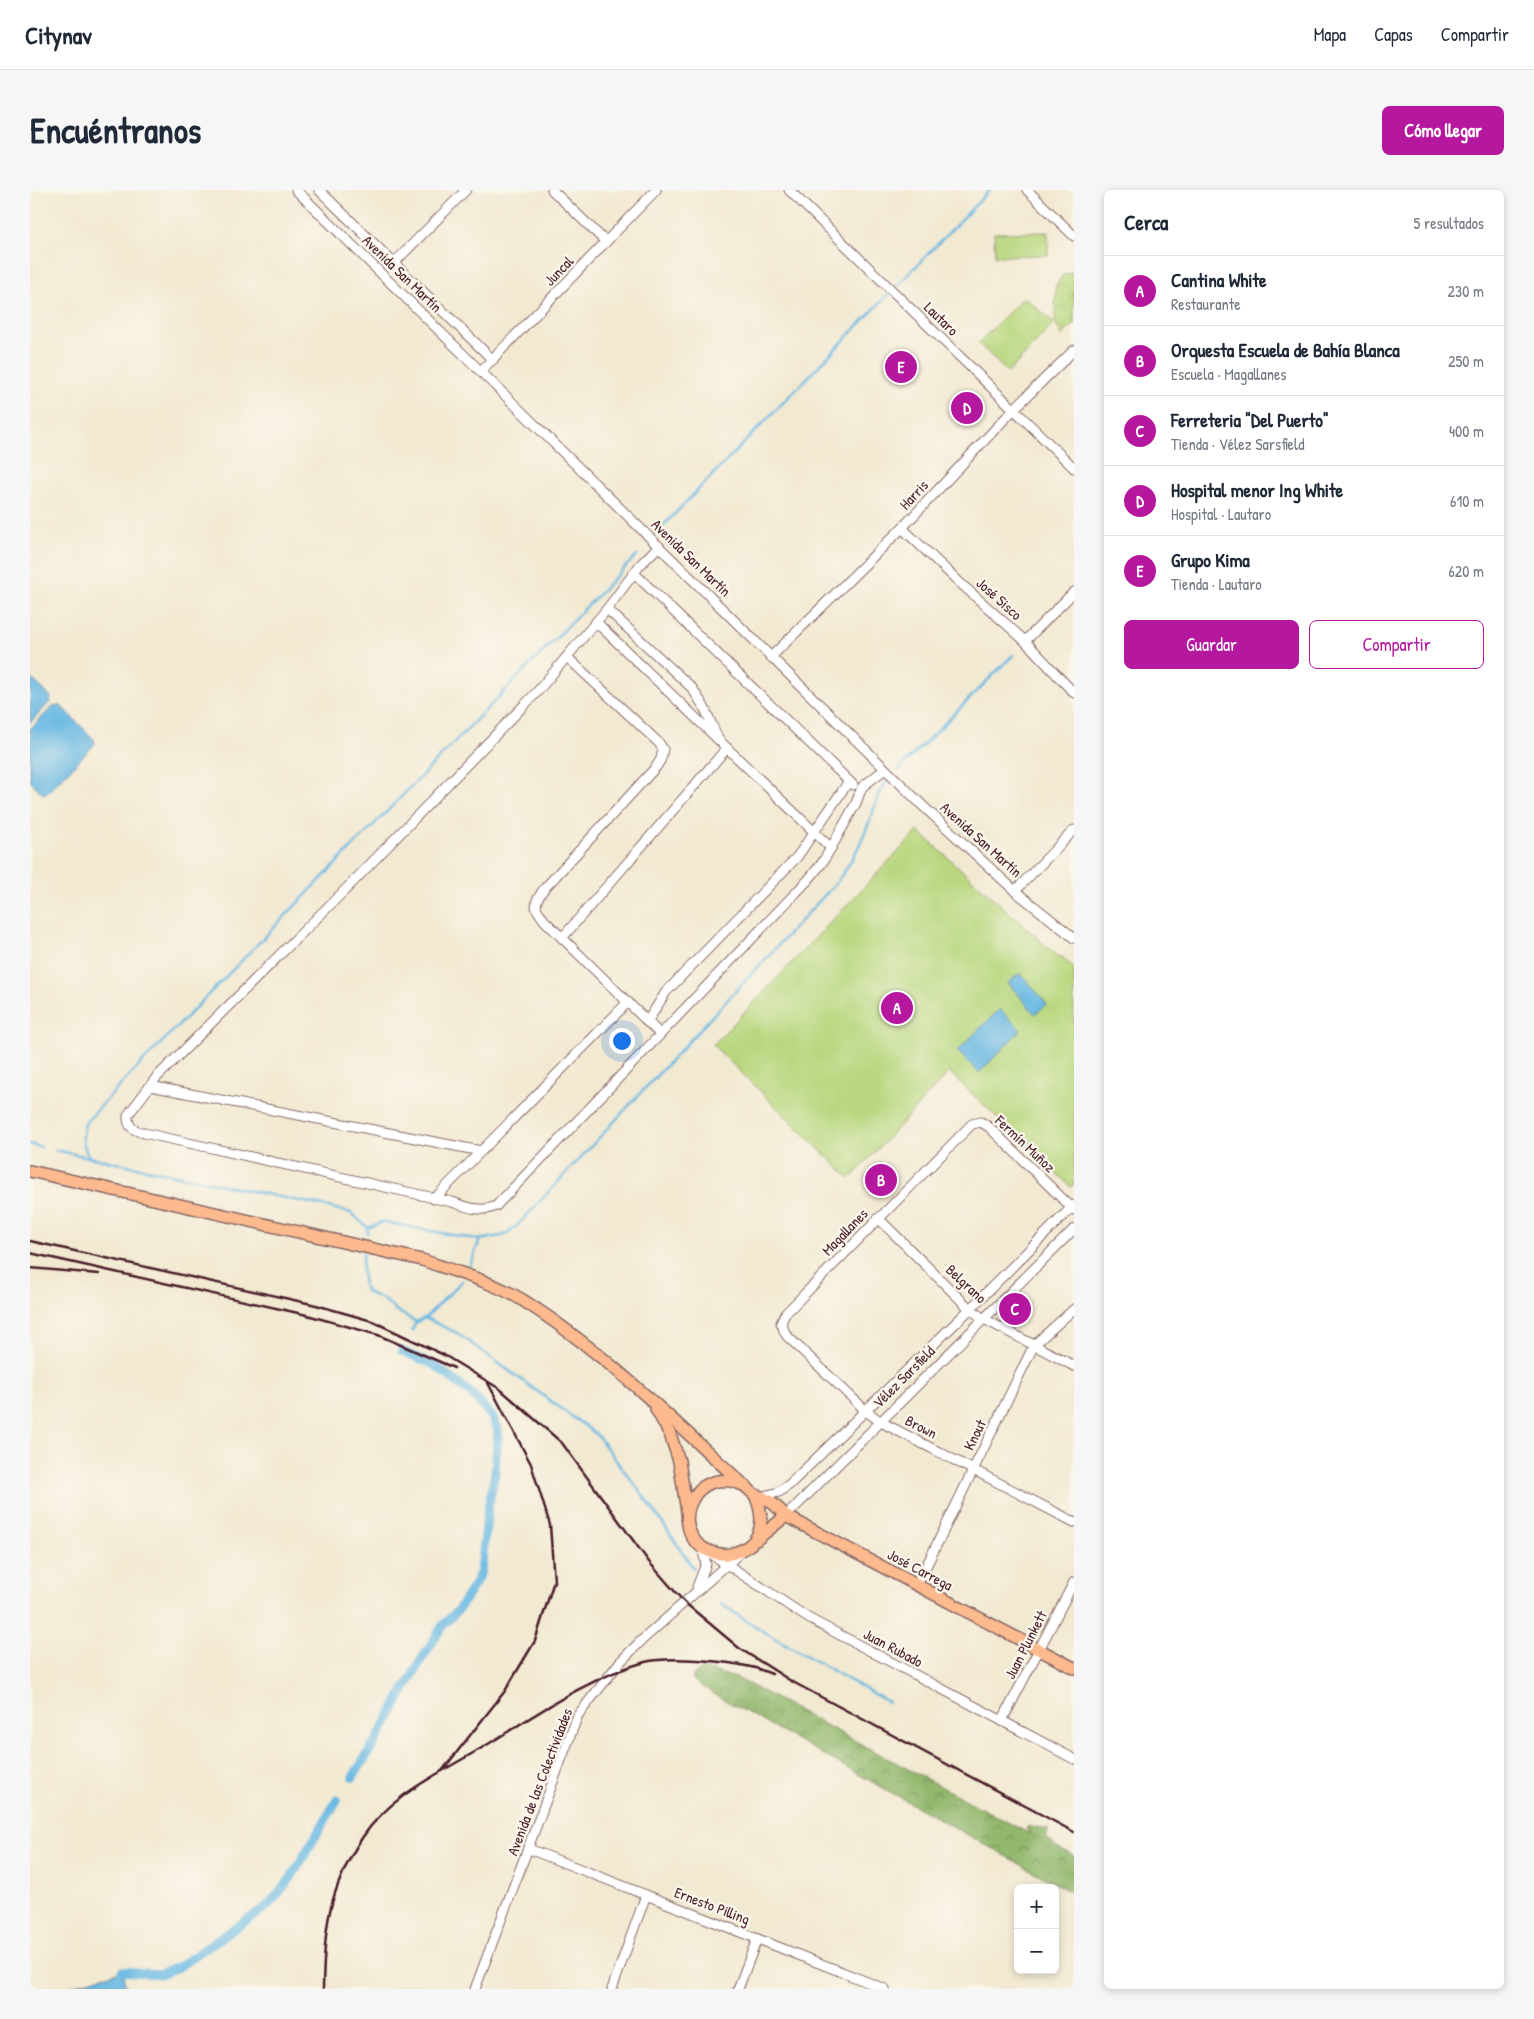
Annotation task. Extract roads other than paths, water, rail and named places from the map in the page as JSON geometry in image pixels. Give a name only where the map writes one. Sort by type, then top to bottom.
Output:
[{"type":"main road","name":"José Carrega","points":[[30,1171],[422,1260],[473,1277],[523,1300],[592,1350],[755,1493],[786,1516],[1074,1668]]},
{"type":"main road","points":[[650,1399],[670,1434],[679,1461],[688,1526],[692,1535],[704,1548],[718,1554],[730,1554],[743,1550],[752,1543],[759,1532],[762,1520],[761,1508],[755,1493],[737,1482],[726,1480],[715,1481],[704,1486],[690,1503],[687,1514]]},
{"type":"main road","name":"Vélez Sarsfield","points":[[752,1543],[786,1516]]},
{"type":"street","name":"Avenida San Martín","points":[[296,190],[924,807],[1015,891],[1074,938]]},
{"type":"street","points":[[394,263],[466,190]]},
{"type":"street","points":[[552,190],[606,242]]},
{"type":"street","name":"Juncal","points":[[481,371],[656,190]]},
{"type":"street","name":"Lautaro","points":[[789,190],[1074,468]]},
{"type":"street","points":[[1027,190],[1074,236]]},
{"type":"street","name":"Avenida San Martín","points":[[326,192],[394,263],[493,360]]},
{"type":"street","name":"Harris","points":[[771,656],[902,528],[1014,409],[1074,350]]},
{"type":"street","name":"José Sisco","points":[[902,528],[958,582],[1025,641],[1074,693]]},
{"type":"street","points":[[659,546],[634,573],[567,657],[506,726],[150,1086],[128,1115],[127,1122],[136,1131],[481,1210],[496,1206],[809,879],[831,848],[862,787],[885,769]]},
{"type":"street","points":[[634,573],[860,791]]},
{"type":"street","points":[[1025,641],[1074,592]]},
{"type":"street","points":[[607,609],[692,688],[704,707],[719,740]]},
{"type":"street","points":[[596,622],[831,848]]},
{"type":"street","points":[[567,657],[659,743],[663,749],[661,759],[656,768],[543,890],[537,900],[536,908],[538,914],[660,1034]]},
{"type":"street","points":[[562,938],[727,748]]},
{"type":"street","points":[[648,1022],[666,992],[797,857],[849,781]]},
{"type":"street","points":[[1015,891],[1074,830]]},
{"type":"street","points":[[434,1198],[628,1002]]},
{"type":"street","points":[[150,1086],[481,1151]]},
{"type":"street","name":"Fermín Muñoz","points":[[976,1122],[989,1127],[1073,1208]]},
{"type":"street","name":"Magallanes","points":[[782,1323],[785,1314],[966,1129],[976,1122]]},
{"type":"street","name":"Vélez Sarsfield","points":[[755,1493],[785,1488],[1073,1208]]},
{"type":"street","name":"Belgrano","points":[[878,1218],[970,1309],[984,1319],[1074,1366]]},
{"type":"street","name":"Vélez Sarsfield","points":[[786,1516],[1074,1229]]},
{"type":"street","name":"Knout","points":[[917,1585],[1034,1345],[1074,1309]]},
{"type":"street","name":"Brown","points":[[782,1323],[786,1334],[866,1411],[881,1422],[1074,1522]]},
{"type":"street","points":[[695,1592],[706,1564],[704,1548]]},
{"type":"street","name":"Juan Rubado","points":[[704,1548],[726,1565],[808,1618],[1074,1759]]},
{"type":"street","points":[[726,1565],[743,1550]]},
{"type":"street","name":"Avenida de las Colectividades","points":[[475,1989],[578,1715],[620,1662],[726,1565]]},
{"type":"street","name":"Juan Plunkett","points":[[1002,1721],[1074,1582]]},
{"type":"street","name":"Ernesto Pilling","points":[[529,1849],[757,1939],[865,1985],[885,1989]]},
{"type":"street","points":[[612,1989],[646,1895]]},
{"type":"street","points":[[738,1989],[757,1939]]},
{"type":"water","points":[[30,677],[51,697],[50,702],[30,723]]},
{"type":"water","points":[[60,705],[94,739],[95,744],[47,793],[43,794],[30,781],[30,729],[53,706]]},
{"type":"water","points":[[1020,973],[1047,1004],[1035,1014],[1008,983]]},
{"type":"water","points":[[1000,1009],[1021,1030],[979,1073],[957,1051]]},
{"type":"water","points":[[122,1971],[126,1989],[64,1989],[95,1978]]},
{"type":"waterway","points":[[897,286],[990,190]]},
{"type":"waterway","points":[[656,533],[888,295]]},
{"type":"waterway","points":[[90,1158],[83,1141],[86,1122],[637,555]]},
{"type":"waterway","points":[[898,770],[1013,655]]},
{"type":"waterway","points":[[367,1233],[368,1228],[382,1222],[480,1240],[505,1235],[517,1226],[836,883],[858,848],[879,796],[888,780]]},
{"type":"waterway","points":[[30,1144],[41,1147]]},
{"type":"waterway","points":[[55,1150],[328,1207],[351,1213],[368,1228]]},
{"type":"waterway","points":[[469,1268],[480,1240]]},
{"type":"waterway","points":[[363,1253],[362,1271],[364,1287],[368,1293],[383,1299],[397,1311],[416,1322]]},
{"type":"waterway","points":[[412,1331],[416,1322],[425,1318],[462,1281]]},
{"type":"waterway","points":[[425,1318],[457,1333],[596,1434],[648,1502],[694,1569]]},
{"type":"waterway","points":[[353,1777],[443,1625],[458,1610],[475,1584],[481,1571],[488,1507],[495,1474],[498,1430],[493,1418],[472,1394],[434,1365],[402,1351]]},
{"type":"waterway","points":[[721,1604],[766,1633],[888,1702]]},
{"type":"waterway","points":[[122,1971],[160,1974],[178,1967],[269,1905],[291,1878],[337,1800]]},
{"type":"railway","points":[[30,1241],[316,1305],[372,1321],[444,1355],[500,1389],[562,1443],[649,1562],[684,1602],[739,1648],[791,1681],[1074,1832]]},
{"type":"railway","points":[[30,1253],[307,1315],[378,1335],[454,1368]]},
{"type":"railway","points":[[30,1268],[99,1274]]},
{"type":"railway","points":[[442,1771],[505,1691],[535,1641],[554,1581],[550,1525],[531,1464],[488,1383]]},
{"type":"railway","points":[[323,1989],[327,1928],[330,1910],[342,1875],[362,1838],[387,1809],[402,1797],[562,1698],[582,1687],[645,1662],[668,1659],[713,1661],[754,1668],[772,1674]]},
{"type":"place","name":"Grupo Kima","points":[[901,367]]},
{"type":"place","name":"Hospital menor Ing White","points":[[967,408]]},
{"type":"place","name":"Cantina White","points":[[897,1008]]},
{"type":"place","name":"Orquesta Escuela de Bahía Blanca","points":[[881,1180]]},
{"type":"place","name":"Ferreteria \"Del Puerto\"","points":[[1015,1309]]}]
